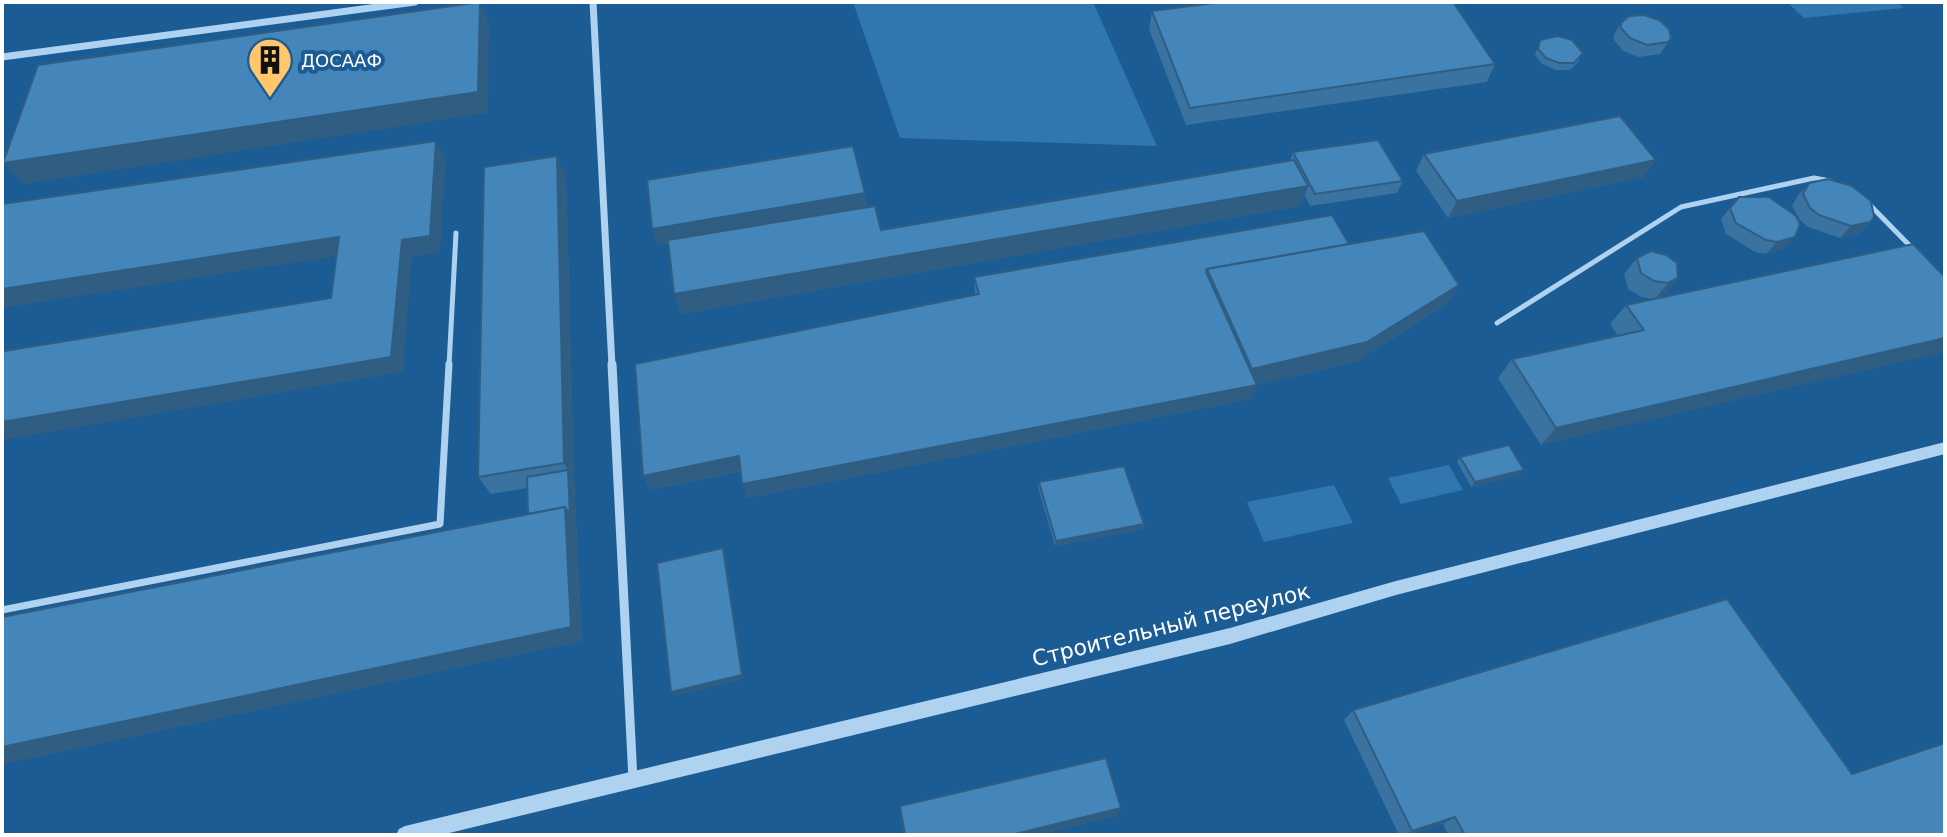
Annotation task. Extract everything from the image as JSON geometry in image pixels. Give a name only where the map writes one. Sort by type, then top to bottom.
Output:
[{"type":"street","points":[[2,57],[415,2]]},
{"type":"street","points":[[593,2],[633,781]]},
{"type":"street","name":"Строительный переулок","points":[[405,835],[871,720],[1230,636],[1396,588],[1942,452]]},
{"type":"lane","points":[[1497,323],[1681,207],[1814,178],[1839,183]]},
{"type":"lane","points":[[1861,196],[1924,259]]},
{"type":"lane","points":[[2,610],[440,524],[456,233]]},
{"type":"shaded area","points":[[853,2],[1093,2],[1157,146],[900,138]]},
{"type":"shaded area","points":[[1787,2],[1898,2],[1903,8],[1804,18]]},
{"type":"shaded area","points":[[1449,465],[1463,490],[1401,504],[1388,478]]},
{"type":"shaded area","points":[[1334,485],[1353,523],[1264,542],[1247,502]]},
{"type":"building","name":"ДОСААФ","points":[[480,2],[478,92],[3,163],[38,65]]},
{"type":"building","points":[[1222,2],[1453,2],[1495,64],[1190,108],[1152,11]]},
{"type":"building","points":[[1644,15],[1659,20],[1669,29],[1671,38],[1668,42],[1647,45],[1630,38],[1621,28],[1621,23],[1629,16]]},
{"type":"building","points":[[1558,36],[1572,40],[1583,53],[1574,63],[1559,63],[1546,58],[1538,49],[1540,40]]},
{"type":"building","points":[[1620,116],[1656,160],[1457,201],[1424,154]]},
{"type":"building","points":[[1378,140],[1403,181],[1315,194],[1293,152]]},
{"type":"building","points":[[436,141],[430,236],[402,240],[391,357],[2,422],[4,351],[331,298],[339,237],[2,289],[2,204]]},
{"type":"building","points":[[853,146],[865,193],[652,229],[647,180]]},
{"type":"building","points":[[557,156],[564,463],[478,477],[484,167]]},
{"type":"building","points":[[1294,160],[1308,186],[674,294],[668,240],[875,206],[881,230]]},
{"type":"building","points":[[1828,179],[1852,186],[1871,201],[1874,217],[1870,222],[1851,226],[1819,215],[1810,208],[1803,194],[1809,183]]},
{"type":"building","points":[[1739,197],[1769,197],[1796,216],[1800,224],[1795,237],[1777,242],[1766,240],[1736,223],[1730,208]]},
{"type":"building","points":[[1332,215],[1349,244],[1207,269],[1257,385],[742,484],[739,456],[643,476],[635,364],[979,294],[974,277]]},
{"type":"building","points":[[1424,231],[1459,285],[1367,342],[1252,369],[1207,269]]},
{"type":"building","points":[[1913,244],[1945,277],[1945,338],[1556,428],[1512,359],[1644,330],[1626,305]]},
{"type":"building","points":[[1651,251],[1666,255],[1677,263],[1678,278],[1668,283],[1654,281],[1641,273],[1637,258]]},
{"type":"building","points":[[1509,445],[1524,470],[1475,482],[1460,457]]},
{"type":"building","points":[[1124,466],[1144,524],[1056,541],[1039,482]]},
{"type":"building","points":[[568,470],[570,514],[565,507],[528,514],[527,477]]},
{"type":"building","points":[[565,507],[571,627],[2,747],[2,617]]},
{"type":"building","points":[[723,548],[742,675],[671,692],[657,563]]},
{"type":"building","points":[[1727,599],[1852,774],[1945,743],[1945,835],[1465,835],[1455,817],[1412,831],[1353,710]]},
{"type":"building","points":[[1106,758],[1121,808],[1011,835],[905,835],[900,806]]},
{"type":"place","name":"ДОСААФ","points":[[270,99]]}]
